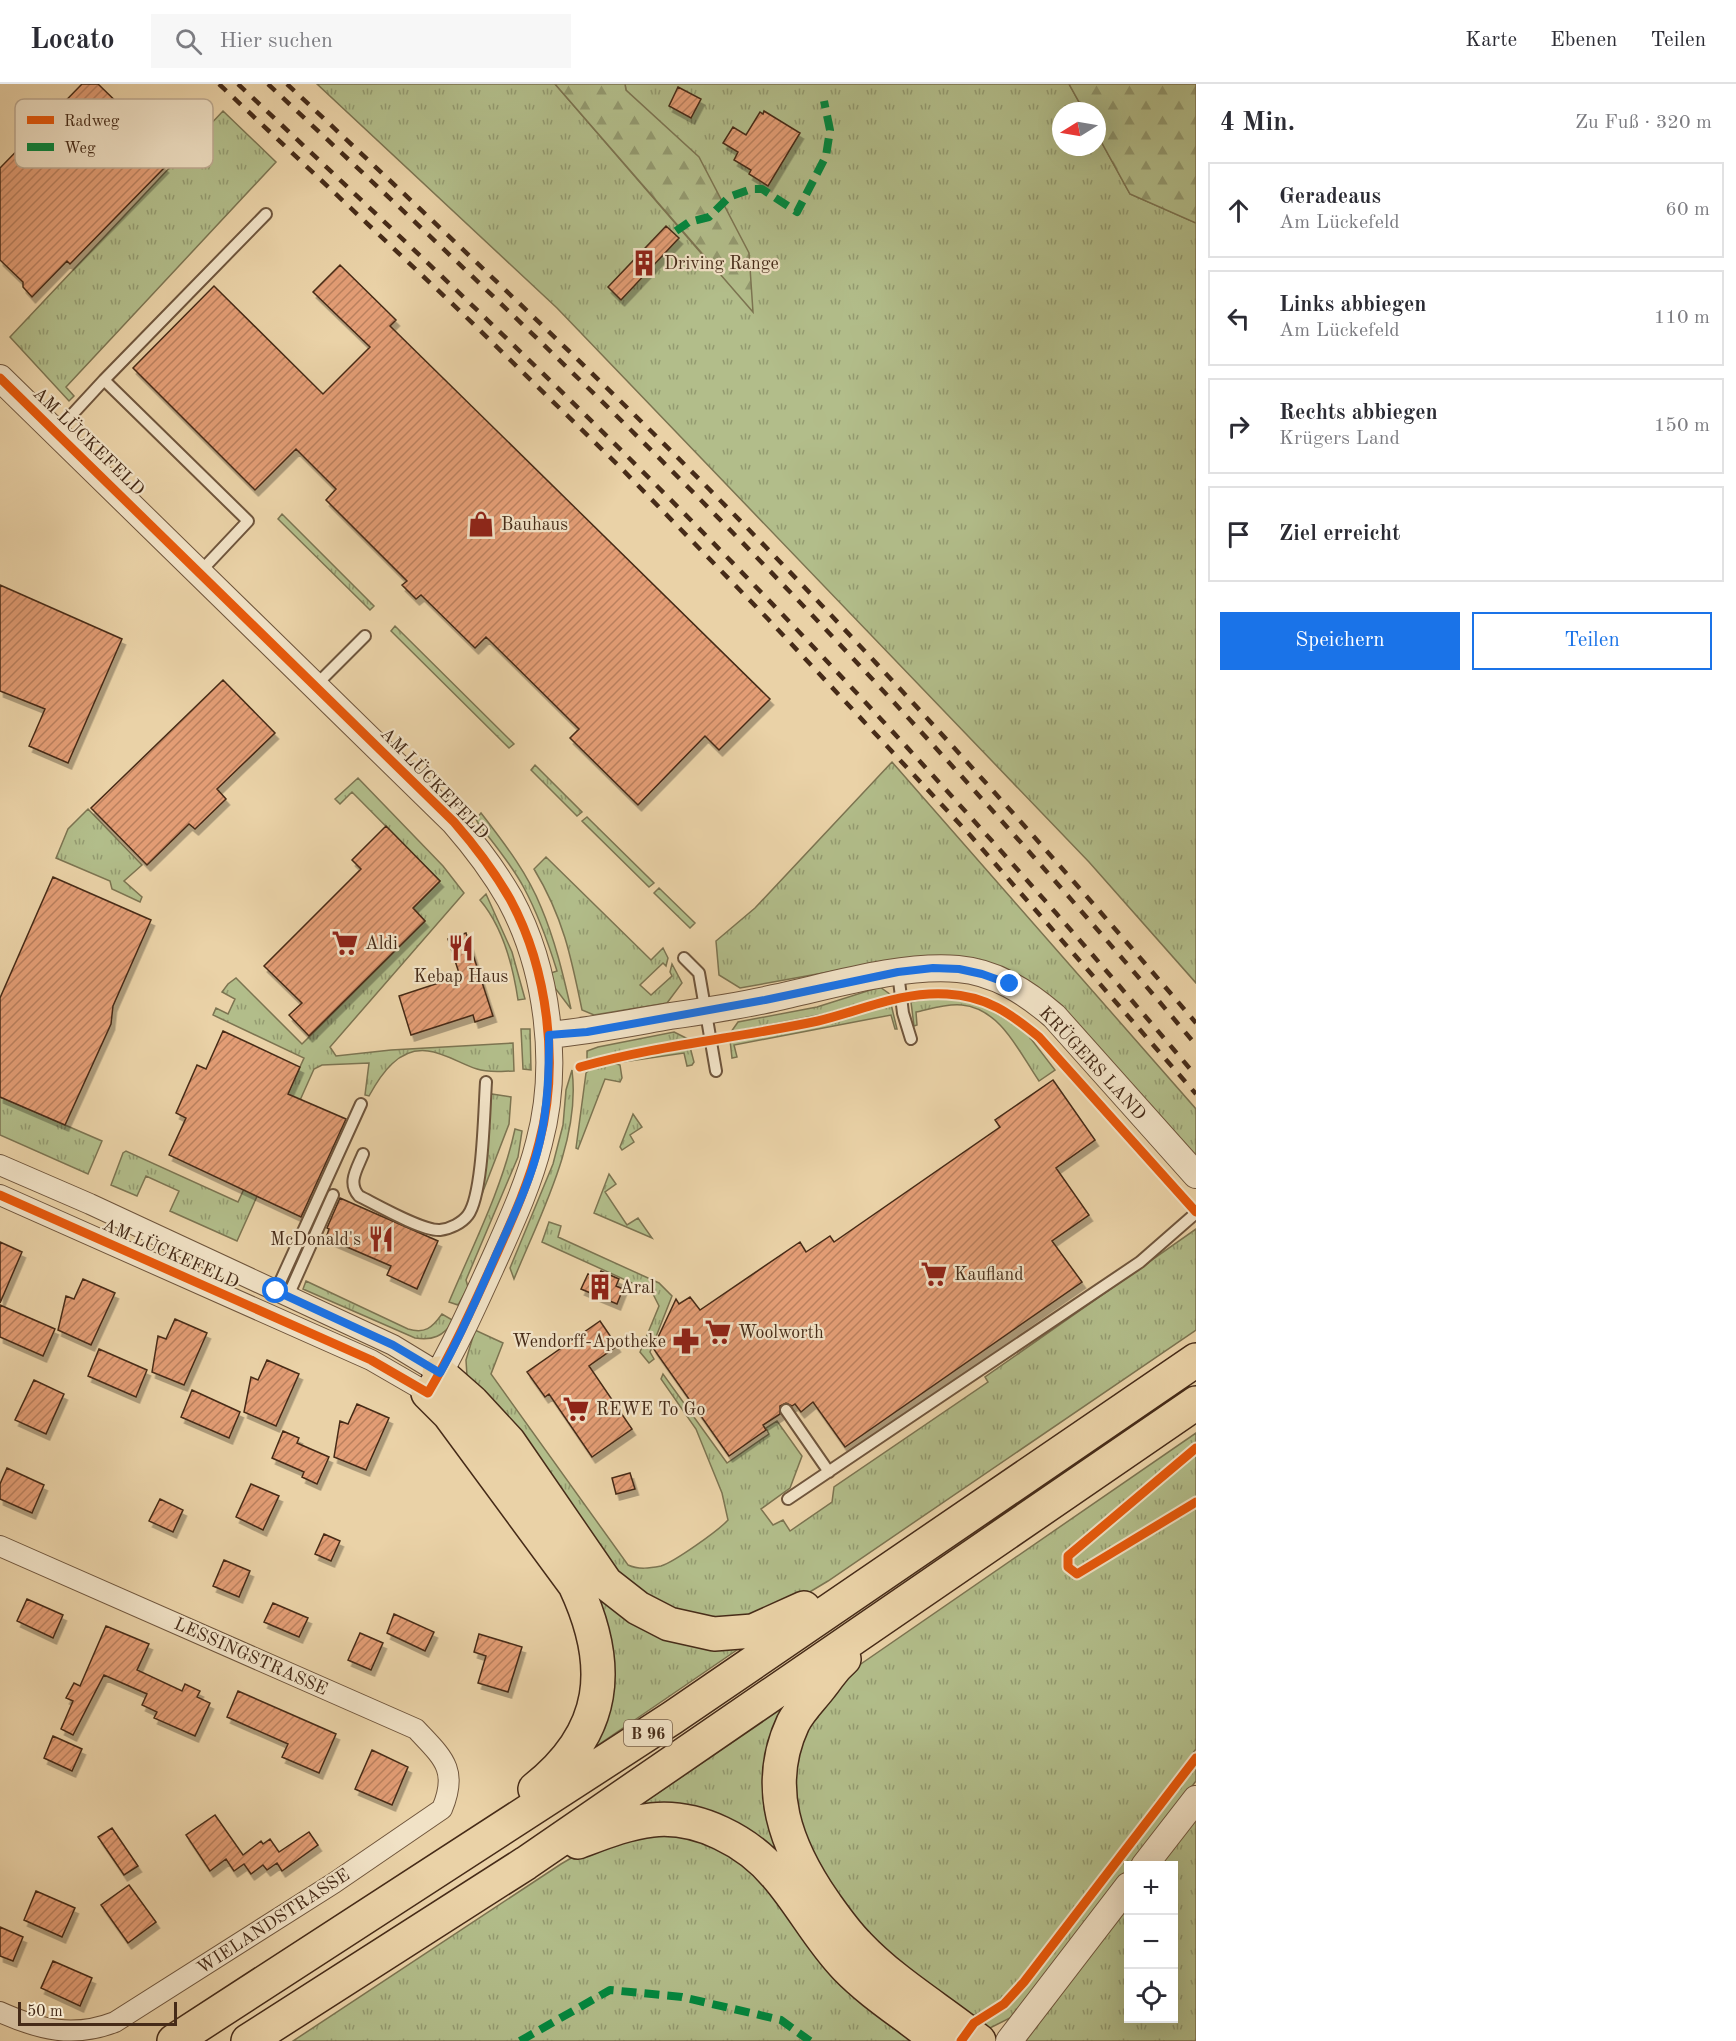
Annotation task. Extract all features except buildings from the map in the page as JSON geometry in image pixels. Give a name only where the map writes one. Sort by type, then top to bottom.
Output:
[{"type":"highway","name":"B 96","points":[[174,2041],[672,1718],[1196,1360]]},
{"type":"highway","points":[[434,1383],[472,1402],[509,1442],[606,1583],[638,1608],[669,1624],[714,1634],[753,1631],[887,1569]]},
{"type":"highway","points":[[406,1892],[553,1775],[585,1734],[598,1684],[596,1642],[586,1610],[575,1586],[449,1414],[434,1383]]},
{"type":"highway","name":"B 96","points":[[248,2041],[526,1863],[1196,1403]]},
{"type":"highway","points":[[939,1580],[831,1670],[805,1705],[794,1720],[785,1741],[780,1764],[779,1798],[785,1829],[797,1858],[814,1887],[850,1936],[895,1977],[979,2041]]},
{"type":"highway","points":[[526,1863],[609,1830],[654,1820],[697,1824],[729,1836],[777,1875],[820,1938],[846,1968],[938,2041]]},
{"type":"street","name":"AM LÜCKEFELD","points":[[0,378],[454,822],[474,844],[496,875],[525,932],[538,976],[549,1035],[549,1085],[540,1141],[529,1180],[469,1318],[434,1383]]},
{"type":"street","name":"KRÜGERS LAND","points":[[549,1035],[587,1032],[705,1011],[898,972],[933,968],[959,969],[1010,984],[1033,999],[1054,1017],[1196,1175]]},
{"type":"street","name":"AM LÜCKEFELD","points":[[0,1165],[90,1204],[393,1345],[434,1383]]},
{"type":"street","name":"AM LÜCKEFELD","points":[[0,1196],[371,1360],[434,1383]]},
{"type":"street","name":"LESSINGSTRASSE","points":[[0,1546],[417,1729],[444,1758],[450,1779],[448,1796],[442,1809]]},
{"type":"street","points":[[1148,1861],[1196,1799]]},
{"type":"street","name":"WIELANDSTRASSE","points":[[0,2012],[35,2026],[78,2032],[101,2028],[116,2022],[334,1883],[442,1809]]},
{"type":"street","points":[[1009,2041],[1124,1891]]},
{"type":"lane","points":[[56,432],[266,214]]},
{"type":"lane","points":[[104,380],[248,521],[200,572]]},
{"type":"lane","points":[[315,686],[365,636]]},
{"type":"lane","points":[[684,958],[699,973],[716,1071]]},
{"type":"lane","points":[[898,972],[905,1020],[911,1039]]},
{"type":"lane","points":[[363,1154],[352,1181],[353,1190],[359,1196],[422,1226],[439,1230],[453,1227],[468,1215],[478,1192],[486,1082]]},
{"type":"lane","points":[[282,1293],[361,1104]]},
{"type":"lane","points":[[282,1293],[333,1195]]},
{"type":"lane","points":[[788,1499],[1140,1262],[1196,1213]]},
{"type":"lane","points":[[786,1410],[829,1472]]},
{"type":"green space","points":[[317,84],[555,84],[707,260],[625,84],[1069,84],[1079,102],[1052,102],[1052,156],[1106,156],[1106,150],[1130,194],[1196,223],[1196,983],[1089,862],[557,308]]},
{"type":"green space","points":[[555,84],[625,84],[626,90],[699,157],[749,253],[753,312]]},
{"type":"green space","points":[[1069,84],[1196,84],[1196,223],[1130,194],[1106,150],[1106,102],[1079,102]]},
{"type":"green space","points":[[223,111],[276,162],[66,387],[74,396],[69,401],[10,337],[169,168],[213,168],[213,122]]},
{"type":"green space","points":[[282,514],[374,606],[370,610],[278,519]]},
{"type":"green space","points":[[395,626],[514,744],[509,748],[391,631]]},
{"type":"green space","points":[[892,762],[1196,1109],[1196,1158],[1051,998],[927,956],[740,988],[719,975],[716,941],[755,908]]},
{"type":"green space","points":[[535,765],[582,812],[577,816],[531,770]]},
{"type":"green space","points":[[358,778],[443,866],[464,893],[330,1047],[336,1056],[391,1050],[513,1043],[514,1071],[481,1070],[441,1054],[418,1051],[408,1053],[392,1064],[379,1079],[369,1096],[365,1095],[369,1063],[322,1065],[314,1069],[237,1241],[170,1211],[179,1191],[146,1176],[137,1196],[111,1185],[123,1153],[126,1151],[238,1202],[304,1058],[213,1015],[216,1008],[228,1014],[235,999],[222,992],[236,978],[302,1044],[425,921],[413,908],[440,881],[352,792],[340,804],[335,799]]},
{"type":"green space","points":[[88,809],[142,865],[124,881],[142,897],[140,902],[112,889],[110,881],[56,858],[68,829]]},
{"type":"green space","points":[[481,813],[514,858],[535,894],[555,945],[571,1009],[555,988],[551,973],[557,971],[534,908],[514,871],[478,823],[476,819]]},
{"type":"green space","points":[[587,817],[654,883],[649,887],[582,821]]},
{"type":"green space","points":[[546,857],[651,960],[663,948],[668,958],[666,966],[663,963],[640,985],[651,995],[672,976],[670,972],[672,964],[682,983],[667,1003],[594,1015],[582,1010],[565,937],[552,904],[534,869]]},
{"type":"green space","points":[[659,888],[695,923],[690,928],[654,893]]},
{"type":"green space","points":[[486,894],[512,952],[525,999],[518,1000],[506,947],[495,922],[480,900]]},
{"type":"green space","points":[[880,987],[891,995],[824,1014],[731,1032],[738,1022],[817,1007]]},
{"type":"green space","points":[[933,998],[956,999],[983,1005],[1025,1031],[1055,1070],[1039,1081],[1008,1034],[988,1014],[976,1008],[951,1005],[916,1012],[917,1025],[914,1026],[911,1002]]},
{"type":"green space","points":[[891,1004],[897,1029],[895,1029],[891,1015],[734,1045],[737,1057],[732,1058],[730,1040],[824,1023]]},
{"type":"green space","points":[[521,1029],[530,1029],[531,1070],[523,1069]]},
{"type":"green space","points":[[674,1032],[690,1040],[587,1059],[587,1051],[598,1047]]},
{"type":"green space","points":[[690,1047],[694,1062],[687,1066],[684,1053],[623,1062],[621,1059]]},
{"type":"green space","points":[[613,1063],[620,1065],[622,1078],[620,1082],[605,1079],[578,1149],[576,1148],[586,1073],[590,1069]]},
{"type":"green space","points":[[572,1070],[573,1096],[564,1150],[546,1203],[514,1279],[510,1268],[553,1164],[563,1125],[566,1090]]},
{"type":"green space","points":[[492,1094],[511,1097],[509,1124],[482,1194],[490,1096]]},
{"type":"green space","points":[[0,1097],[102,1141],[88,1174],[0,1135]]},
{"type":"green space","points":[[633,1114],[642,1127],[630,1135],[634,1142],[622,1150],[620,1147]]},
{"type":"green space","points":[[515,1129],[522,1131],[518,1157],[466,1280],[468,1287],[458,1305],[449,1302],[495,1195]]},
{"type":"green space","points":[[609,1174],[616,1184],[605,1192],[627,1225],[638,1218],[652,1238],[594,1213]]},
{"type":"green space","points":[[549,1222],[561,1226],[558,1237],[659,1283],[672,1296],[650,1352],[654,1359],[649,1363],[640,1352],[659,1306],[652,1292],[542,1242]]},
{"type":"green space","points":[[1196,1229],[1196,1330],[828,1581],[773,1614],[732,1624],[634,1597],[467,1376],[466,1360],[475,1330],[503,1343],[491,1374],[628,1565],[640,1568],[661,1566],[696,1546],[728,1520],[722,1493],[696,1429],[661,1379],[663,1374],[727,1463],[769,1434],[766,1428],[777,1421],[802,1456],[790,1488],[761,1509],[773,1525],[783,1520],[790,1531],[832,1502],[834,1487],[988,1382],[985,1377]]},
{"type":"green space","points":[[306,1281],[408,1329],[419,1331],[428,1329],[442,1314],[454,1321],[437,1336],[427,1339],[415,1338],[303,1289]]},
{"type":"green space","points":[[1196,1433],[1196,1749],[1005,1998],[973,2016],[874,1949],[795,1830],[797,1739],[818,1717],[815,1708],[842,1677]]},
{"type":"green space","points":[[597,1590],[750,1641],[582,1756],[608,1669]]},
{"type":"green space","points":[[790,1703],[784,1871],[636,1808]]},
{"type":"green space","points":[[1196,1764],[1196,1781],[1134,1861],[1124,1861],[1124,1874],[1014,2016],[990,2028],[976,2026],[1007,2009]]},
{"type":"green space","points":[[1196,1815],[1196,2041],[1022,2041],[1124,1908],[1124,2023],[1178,2023],[1178,1861],[1160,1861]]},
{"type":"green space","points":[[661,1829],[736,1852],[921,2041],[293,2041],[590,1847]]},
{"type":"railway","points":[[219,84],[461,312],[621,468],[768,619],[970,835],[1196,1094]]},
{"type":"railway","points":[[238,84],[532,363],[703,532],[990,838],[1196,1076]]},
{"type":"railway","points":[[268,84],[550,351],[786,587],[995,813],[1196,1045]]},
{"type":"railway","points":[[287,84],[608,389],[794,576],[931,722],[1196,1023]]},
{"type":"marked path","points":[[676,231],[689,222],[709,217],[729,197],[751,189],[762,189],[797,212],[826,156],[830,130],[824,101]]},
{"type":"marked path","points":[[520,2041],[610,1990],[682,1997],[781,2020],[810,2041]]},
{"type":"cycle path","points":[[0,378],[454,822],[469,840],[504,889],[523,926],[534,956],[541,987],[547,1018],[549,1050],[549,1082],[545,1113],[530,1172],[514,1215],[479,1292],[428,1393],[371,1360],[0,1195]]},
{"type":"cycle path","points":[[580,1067],[669,1047],[818,1021],[914,996],[947,994],[974,998],[997,1007],[1039,1037],[1196,1212]]},
{"type":"cycle path","points":[[1196,1448],[1068,1556],[1068,1567],[1077,1574],[1196,1502]]},
{"type":"cycle path","points":[[961,2041],[974,2023],[1004,2004],[1024,1982],[1196,1758]]},
{"type":"place","name":"Driving Range","points":[[644,263]]},
{"type":"place","name":"Bauhaus","points":[[481,524]]},
{"type":"place","name":"Aldi","points":[[345,943]]},
{"type":"place","name":"Kebap Haus","points":[[461,948]]},
{"type":"place","name":"McDonald's","points":[[381,1239]]},
{"type":"place","name":"Kaufland","points":[[934,1274]]},
{"type":"place","name":"Aral","points":[[600,1287]]},
{"type":"place","name":"Woolworth","points":[[718,1332]]},
{"type":"place","name":"Wendorff-Apotheke","points":[[686,1341]]},
{"type":"place","name":"REWE To Go","points":[[576,1409]]},
{"type":"route","points":[[276,1291],[393,1345],[440,1373],[469,1318],[529,1180],[546,1110],[549,1085],[549,1035],[587,1032],[765,1000],[898,972],[933,968],[959,969],[1010,984]]}]
